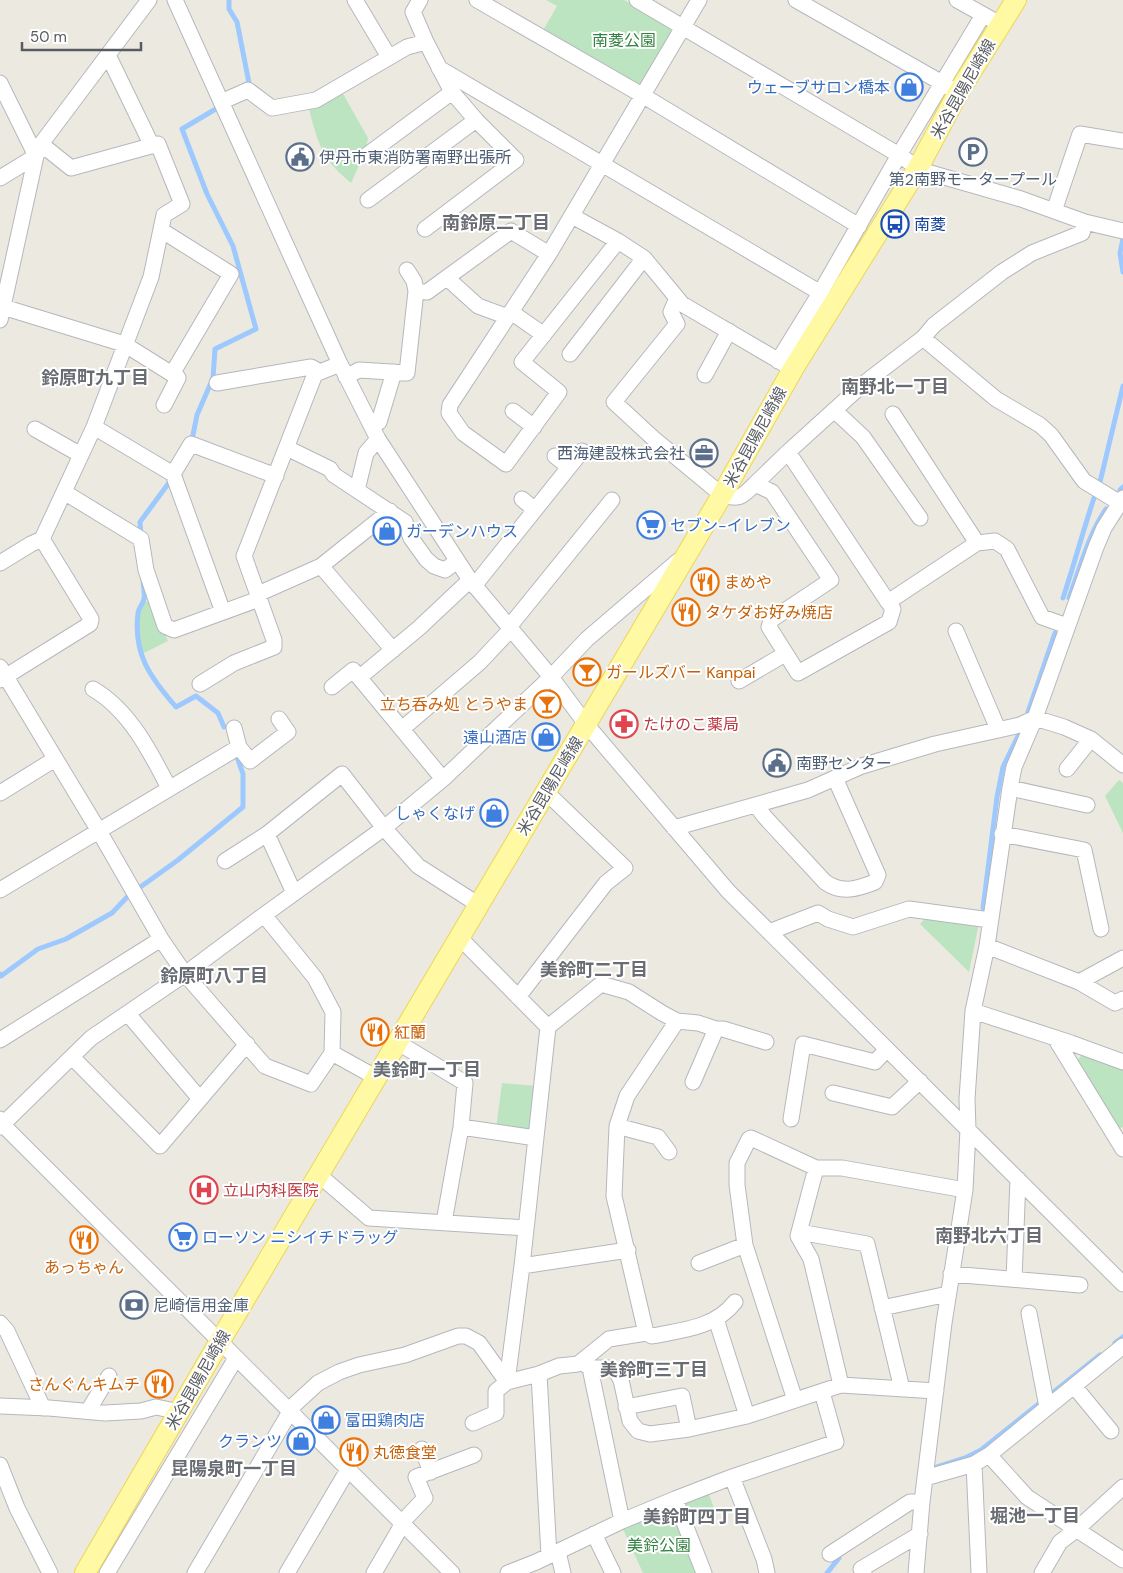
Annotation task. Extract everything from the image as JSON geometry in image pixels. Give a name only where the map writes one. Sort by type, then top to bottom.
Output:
[{"type":"main road","name":"米谷昆陽尼崎線","points":[[85,1573],[220,1341],[722,495],[785,365],[828,298],[918,168],[950,88],[1002,24],[1016,0]]},
{"type":"street","points":[[0,178],[38,150],[148,0]]},
{"type":"street","points":[[175,0],[343,370],[375,433],[472,583],[551,677],[586,724],[728,891],[1123,1284]]},
{"type":"street","points":[[355,0],[389,57]]},
{"type":"street","points":[[420,0],[413,12],[452,92],[476,120],[516,160],[425,229]]},
{"type":"street","points":[[477,0],[642,95],[859,226]]},
{"type":"street","points":[[637,0],[918,168],[1021,199],[1085,222],[1122,226]]},
{"type":"street","points":[[618,241],[522,362],[559,392],[506,464],[464,433],[449,413],[450,405],[549,254],[699,0]]},
{"type":"street","points":[[796,0],[950,88]]},
{"type":"street","points":[[957,0],[1002,24]]},
{"type":"street","points":[[439,68],[828,298],[859,226],[899,155],[950,88],[983,15]]},
{"type":"street","points":[[221,102],[248,90],[272,108],[316,100],[407,47],[426,42]]},
{"type":"street","points":[[108,55],[152,146]]},
{"type":"street","points":[[0,83],[38,150],[71,168],[158,144],[182,204],[164,215],[150,277],[94,428],[42,540],[31,544],[0,563]]},
{"type":"street","points":[[367,155],[452,92]]},
{"type":"street","points":[[368,200],[476,120]]},
{"type":"street","points":[[1054,210],[1080,134],[1123,141]]},
{"type":"street","points":[[38,150],[2,314],[124,344],[172,374],[174,372]]},
{"type":"street","points":[[572,216],[618,241],[644,258],[682,304],[785,365]]},
{"type":"street","points":[[677,298],[671,312],[677,324],[614,402],[653,438],[722,495],[736,499],[745,495],[788,452],[878,371],[924,338],[942,320],[1002,272],[1032,252],[1082,234],[1085,222]]},
{"type":"street","points":[[161,230],[230,274],[174,372]]},
{"type":"street","points":[[416,291],[427,292],[511,231],[549,254]]},
{"type":"street","points":[[570,354],[644,258]]},
{"type":"street","points":[[200,684],[234,663],[274,647],[274,640],[244,556],[315,374],[343,370],[407,373],[416,291],[414,282],[407,270]]},
{"type":"street","points":[[446,278],[478,306],[510,314],[544,334]]},
{"type":"street","points":[[704,375],[729,331]]},
{"type":"street","points":[[916,1573],[922,1502],[948,1294],[965,1190],[968,1129],[967,1099],[974,1011],[987,946],[1010,788],[1014,768],[1035,718],[1104,528],[1121,500],[1084,480],[1051,435],[1040,425],[996,399],[924,338]]},
{"type":"street","points":[[217,383],[311,367],[320,372]]},
{"type":"street","points":[[164,405],[178,378],[174,372]]},
{"type":"street","points":[[357,490],[366,454],[379,422],[394,372]]},
{"type":"street","points":[[834,410],[863,437],[920,518]]},
{"type":"street","points":[[513,411],[534,426]]},
{"type":"street","points":[[893,414],[978,543]]},
{"type":"street","points":[[94,428],[172,474],[223,612]]},
{"type":"street","points":[[35,429],[81,455]]},
{"type":"street","points":[[172,474],[191,444],[276,476]]},
{"type":"street","points":[[287,448],[330,469],[334,475],[405,522],[406,530],[417,547],[434,566],[445,570],[458,561]]},
{"type":"street","points":[[360,677],[472,583],[535,510],[582,451]]},
{"type":"street","points":[[755,484],[772,492],[831,580],[770,620],[768,627],[798,673],[889,622],[893,610],[788,452]]},
{"type":"street","points":[[555,456],[569,467]]},
{"type":"street","points":[[64,492],[141,539],[146,570],[165,626],[174,630],[223,612],[320,566],[390,511]]},
{"type":"street","points":[[522,499],[535,510]]},
{"type":"street","points":[[402,728],[480,662],[510,628],[553,561],[592,515],[612,500]]},
{"type":"street","points":[[417,547],[427,530],[434,525]]},
{"type":"street","points":[[42,540],[91,619],[90,624],[2,674],[56,759],[161,939],[185,974],[265,1066],[311,1084],[332,1053],[333,1012],[315,978],[264,915]]},
{"type":"street","points":[[888,602],[978,543],[995,541],[1007,549],[1042,617],[1067,626]]},
{"type":"street","points":[[452,1573],[1,1124],[91,1038],[185,974],[384,828],[443,779],[551,677],[587,639],[686,555]]},
{"type":"street","points":[[320,566],[393,650]]},
{"type":"street","points":[[964,637],[998,729]]},
{"type":"street","points":[[739,681],[763,669],[786,654]]},
{"type":"street","points":[[332,687],[353,670],[443,779]]},
{"type":"street","points":[[93,689],[107,697],[142,738],[169,788]]},
{"type":"street","points":[[674,828],[808,790],[862,766],[935,744],[1020,724],[1035,718],[1064,727],[1091,739],[1123,765]]},
{"type":"street","points":[[234,728],[239,747],[250,761],[288,732],[279,719]]},
{"type":"street","points":[[1067,768],[1091,739]]},
{"type":"street","points":[[0,890],[239,747]]},
{"type":"street","points":[[0,793],[56,759]]},
{"type":"street","points":[[225,861],[266,834],[342,774],[384,828],[418,866],[479,905]]},
{"type":"street","points":[[756,805],[825,882],[837,889],[856,889],[876,882],[878,875],[835,778]]},
{"type":"street","points":[[1010,788],[1087,805]]},
{"type":"street","points":[[518,996],[606,883],[625,868],[546,792]]},
{"type":"street","points":[[266,834],[294,893]]},
{"type":"street","points":[[1002,834],[1084,850],[1101,929]]},
{"type":"street","points":[[769,932],[818,912],[828,918],[853,927],[909,909],[990,920]]},
{"type":"street","points":[[460,938],[548,1027]]},
{"type":"street","points":[[0,1040],[161,939]]},
{"type":"street","points":[[987,946],[1079,982],[1115,1003],[1123,1000]]},
{"type":"street","points":[[1079,982],[1123,958]]},
{"type":"street","points":[[507,1382],[522,1266],[548,1027],[601,984],[628,992],[677,1021],[698,1023],[716,1029],[723,1028],[766,1042]]},
{"type":"street","points":[[974,1011],[1123,1062]]},
{"type":"street","points":[[128,1014],[200,1099]]},
{"type":"street","points":[[646,1333],[614,1196],[617,1126],[627,1096],[677,1021]]},
{"type":"street","points":[[693,1082],[716,1029]]},
{"type":"street","points":[[1055,1038],[1123,1149]]},
{"type":"street","points":[[398,1042],[465,1083],[461,1127],[444,1222]]},
{"type":"street","points":[[72,1057],[160,1146],[247,1044]]},
{"type":"street","points":[[791,1119],[803,1044],[875,1062],[888,1049]]},
{"type":"street","points":[[332,1053],[377,1078]]},
{"type":"street","points":[[833,1092],[892,1107],[920,1081]]},
{"type":"street","points":[[617,1126],[658,1137],[669,1152]]},
{"type":"street","points":[[461,1127],[536,1138]]},
{"type":"street","points":[[795,1400],[745,1245],[737,1184],[737,1163],[749,1139],[760,1142],[816,1168],[842,1168],[965,1190]]},
{"type":"street","points":[[816,1168],[798,1236],[811,1259],[841,1385]]},
{"type":"street","points":[[319,1175],[369,1218],[526,1228]]},
{"type":"street","points":[[1014,1279],[1018,1180]]},
{"type":"street","points":[[799,1232],[867,1244],[902,1389]]},
{"type":"street","points":[[699,1263],[745,1245]]},
{"type":"street","points":[[522,1266],[628,1250]]},
{"type":"street","points":[[951,1274],[1080,1285]]},
{"type":"street","points":[[882,1308],[948,1294]]},
{"type":"street","points":[[586,1365],[609,1339],[646,1333],[652,1336],[694,1328],[716,1319],[730,1309],[735,1302]]},
{"type":"street","points":[[1029,1313],[1048,1407]]},
{"type":"street","points":[[716,1319],[747,1416]]},
{"type":"street","points":[[0,1323],[7,1331],[43,1408]]},
{"type":"street","points":[[195,1573],[294,1404],[318,1383],[360,1364],[405,1355],[458,1336],[466,1336],[479,1343],[507,1382]]},
{"type":"street","points":[[925,1478],[974,1464],[989,1455],[1123,1346]]},
{"type":"street","points":[[107,1573],[236,1358]]},
{"type":"street","points":[[472,1422],[496,1412],[496,1391],[507,1382],[539,1374],[559,1366],[575,1364],[609,1368],[616,1371],[622,1380],[626,1407],[632,1425],[646,1434],[689,1429],[747,1416],[841,1385],[936,1391]]},
{"type":"street","points":[[586,1365],[622,1521]]},
{"type":"street","points":[[539,1374],[553,1554],[563,1573]]},
{"type":"street","points":[[88,1411],[109,1376]]},
{"type":"street","points":[[1074,1386],[1111,1431]]},
{"type":"street","points":[[508,1573],[675,1499],[732,1477],[836,1442],[822,1392]]},
{"type":"street","points":[[626,1407],[682,1396],[689,1429]]},
{"type":"street","points":[[0,1406],[105,1413],[141,1412],[156,1407],[180,1412]]},
{"type":"street","points":[[422,1449],[431,1472]]},
{"type":"street","points":[[374,1573],[406,1518],[425,1498],[416,1477],[474,1455]]},
{"type":"street","points":[[989,1455],[1027,1497],[1123,1560]]},
{"type":"street","points":[[974,1464],[979,1573]]},
{"type":"street","points":[[0,1465],[17,1508],[50,1573]]},
{"type":"street","points":[[287,1573],[350,1470]]},
{"type":"street","points":[[732,1477],[767,1573]]},
{"type":"street","points":[[1042,1573],[1060,1542],[1076,1530],[1123,1486]]},
{"type":"street","points":[[675,1499],[704,1573]]},
{"type":"street","points":[[830,1554],[910,1502],[922,1502]]},
{"type":"street","points":[[594,1534],[612,1573]]},
{"type":"street","points":[[864,1573],[861,1569],[920,1534]]},
{"type":"green space","name":"南菱公園","points":[[546,0],[624,0],[672,28],[672,35],[641,86],[542,32],[557,6]]},
{"type":"green space","points":[[342,92],[368,138],[366,150],[351,183],[333,166],[322,150],[309,109],[324,104]]},
{"type":"green space","points":[[150,599],[168,641],[142,654],[138,623],[139,611]]},
{"type":"green space","points":[[1119,780],[1123,783],[1123,833],[1105,796]]},
{"type":"green space","points":[[927,916],[979,923],[969,972],[920,924]]},
{"type":"green space","points":[[1083,1054],[1123,1070],[1123,1127],[1119,1129],[1078,1063],[1078,1059]]},
{"type":"green space","points":[[502,1083],[536,1086],[532,1130],[496,1129]]},
{"type":"green space","points":[[708,1492],[714,1508],[689,1518],[684,1506],[687,1501]]},
{"type":"green space","name":"美鈴公園","points":[[667,1509],[673,1511],[698,1573],[643,1573],[622,1527]]},
{"type":"waterway","points":[[229,0],[229,9],[237,22],[249,83],[245,85]]},
{"type":"waterway","points":[[189,443],[193,435],[197,415],[213,378],[215,349],[256,329],[233,246],[207,194],[182,129],[214,110]]},
{"type":"waterway","points":[[1123,239],[1120,253],[1123,272]]},
{"type":"waterway","points":[[1100,482],[1123,386]]},
{"type":"waterway","points":[[141,536],[140,522],[171,480]]},
{"type":"waterway","points":[[1120,490],[1123,487]]},
{"type":"waterway","points":[[1063,598],[1094,498]]},
{"type":"waterway","points":[[1069,598],[1089,541],[1106,509]]},
{"type":"waterway","points":[[143,579],[144,599],[139,611],[138,641],[145,664],[151,675],[176,707],[196,696],[218,713],[224,727]]},
{"type":"waterway","points":[[1028,712],[1055,633]]},
{"type":"waterway","points":[[983,908],[997,797],[1003,767],[1018,736]]},
{"type":"waterway","points":[[139,888],[178,860],[243,807],[243,774],[237,757]]},
{"type":"waterway","points":[[0,974],[1,976],[38,949],[66,939],[112,913],[130,894]]},
{"type":"waterway","points":[[1115,1343],[1123,1337]]},
{"type":"waterway","points":[[1050,1395],[1100,1355]]},
{"type":"waterway","points":[[934,1468],[965,1458],[981,1450],[1041,1402]]},
{"type":"waterway","points":[[827,1573],[839,1558]]},
{"type":"place","name":"ウェーブサロン橋本","points":[[909,87]]},
{"type":"place","name":"第2南野モータープール","points":[[973,152]]},
{"type":"place","name":"伊丹市東消防署南野出張所","points":[[300,157]]},
{"type":"place","name":"南菱","points":[[895,224]]},
{"type":"place","name":"西海建設株式会社","points":[[704,453]]},
{"type":"place","name":"セブン-イレブン","points":[[651,525]]},
{"type":"place","name":"ガーデンハウス","points":[[387,531]]},
{"type":"place","name":"まめや","points":[[705,582]]},
{"type":"place","name":"タケダお好み焼店","points":[[686,612]]},
{"type":"place","name":"ガールズバー Kanpai","points":[[587,672]]},
{"type":"place","name":"立ち呑み処 とうやま","points":[[547,704]]},
{"type":"place","name":"たけのこ薬局","points":[[624,724]]},
{"type":"place","name":"遠山酒店","points":[[546,737]]},
{"type":"place","name":"南野センター","points":[[777,763]]},
{"type":"place","name":"しゃくなげ","points":[[494,813]]},
{"type":"place","name":"紅蘭","points":[[375,1032]]},
{"type":"place","name":"立山内科医院","points":[[204,1190]]},
{"type":"place","name":"ローソン ニシイチドラッグ","points":[[183,1237]]},
{"type":"place","name":"あっちゃん","points":[[84,1240]]},
{"type":"place","name":"尼崎信用金庫","points":[[134,1305]]},
{"type":"place","name":"さんぐんキムチ","points":[[159,1384]]},
{"type":"place","name":"富田鶏肉店","points":[[326,1420]]},
{"type":"place","name":"クランツ","points":[[301,1441]]},
{"type":"place","name":"丸徳食堂","points":[[354,1452]]},
{"type":"district","name":"南鈴原二丁目","points":[[496,223]]},
{"type":"district","name":"鈴原町九丁目","points":[[95,378]]},
{"type":"district","name":"南野北一丁目","points":[[895,387]]},
{"type":"district","name":"美鈴町二丁目","points":[[594,970]]},
{"type":"district","name":"鈴原町八丁目","points":[[214,976]]},
{"type":"district","name":"美鈴町一丁目","points":[[427,1070]]},
{"type":"district","name":"南野北六丁目","points":[[989,1236]]},
{"type":"district","name":"美鈴町三丁目","points":[[654,1370]]},
{"type":"district","name":"昆陽泉町一丁目","points":[[234,1469]]},
{"type":"district","name":"堀池一丁目","points":[[1035,1516]]},
{"type":"district","name":"美鈴町四丁目","points":[[697,1517]]}]
